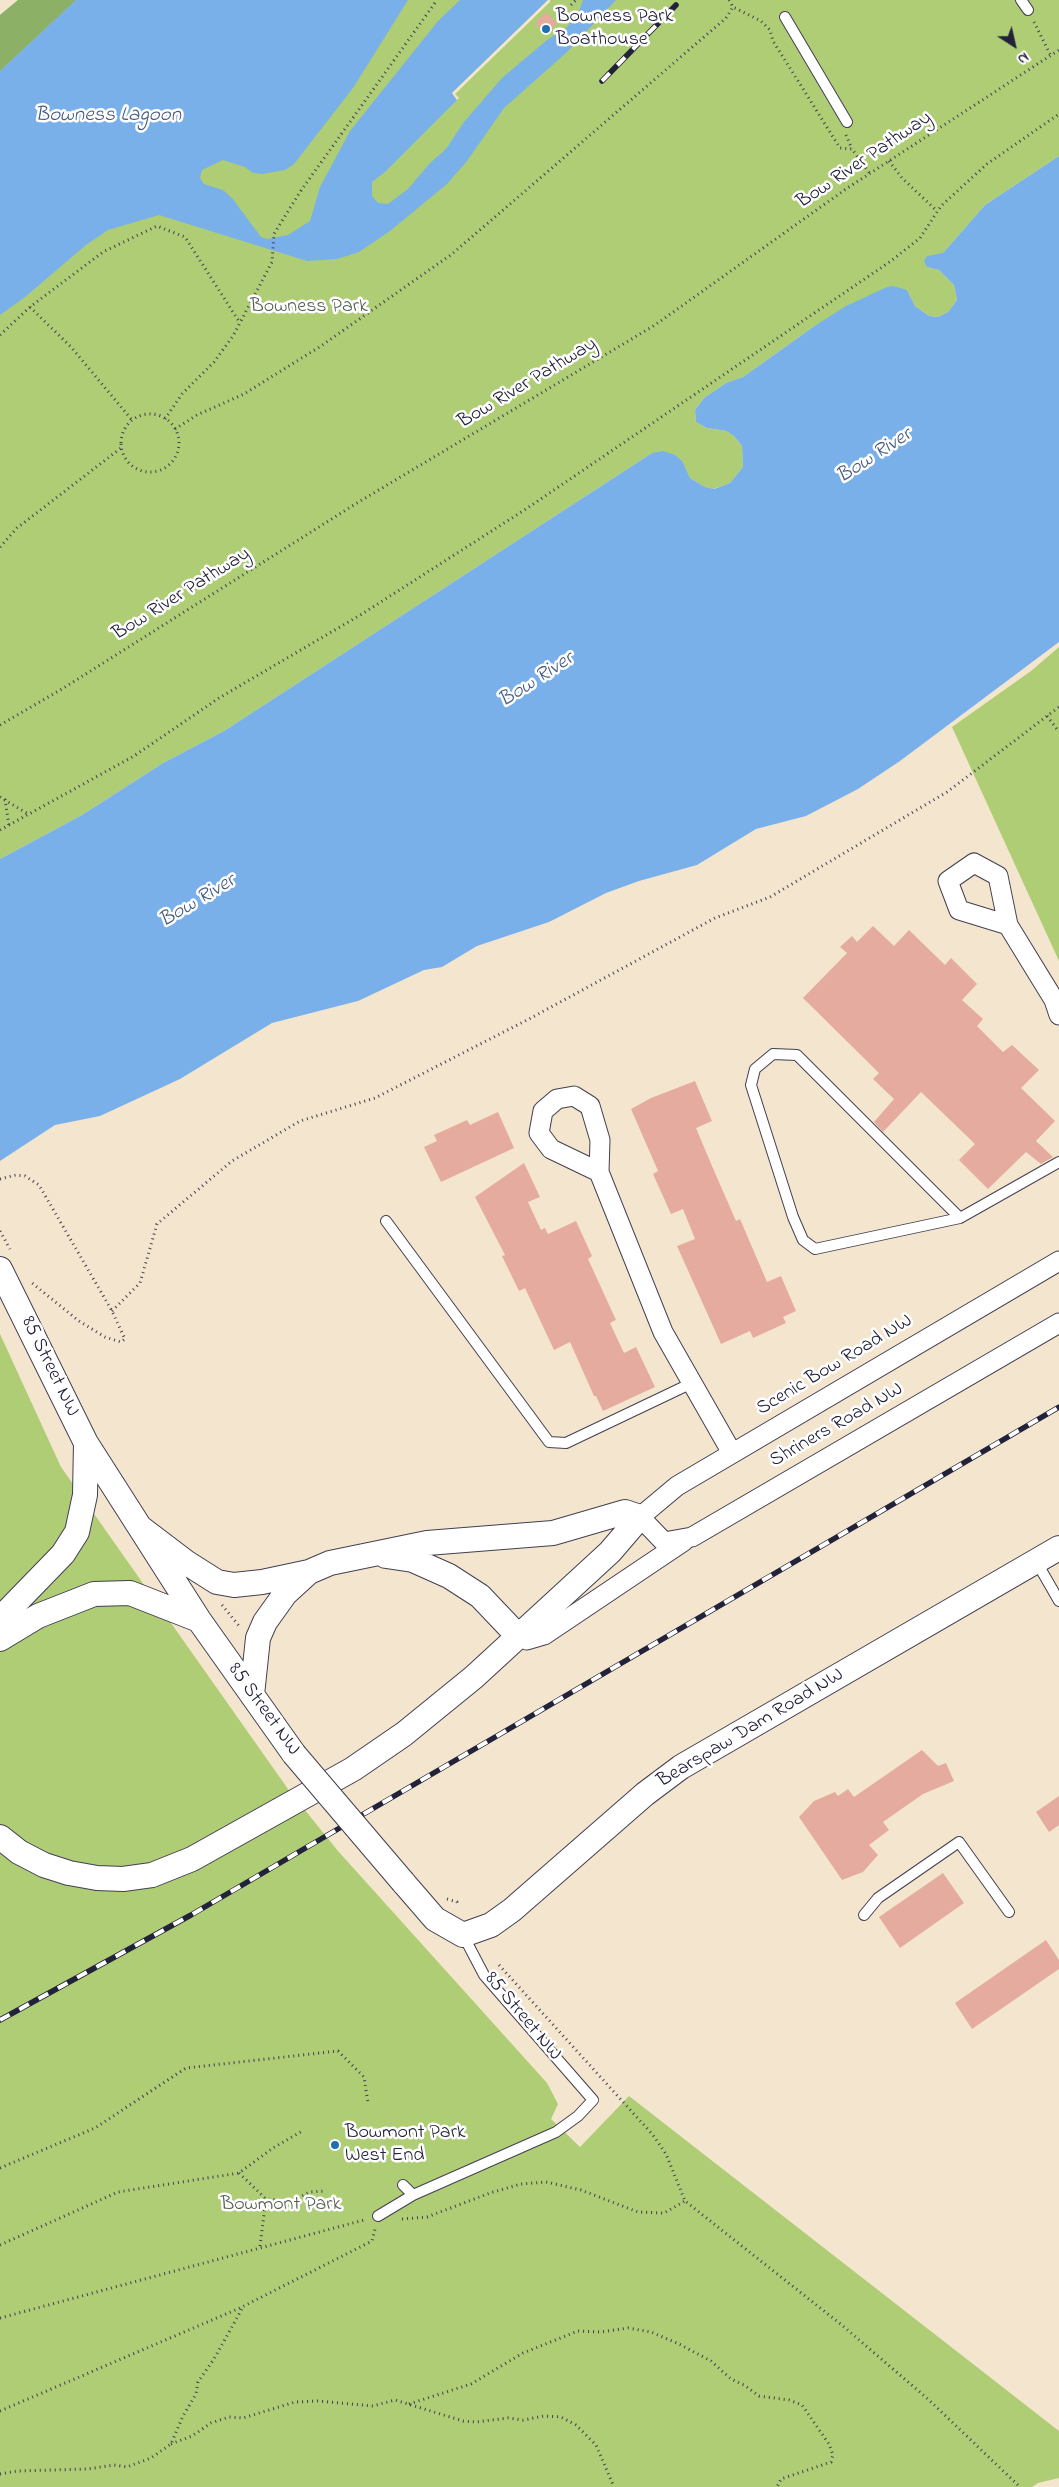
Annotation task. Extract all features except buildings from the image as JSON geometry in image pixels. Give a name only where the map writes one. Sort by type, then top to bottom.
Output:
[{"type":"street","points":[[1008,925],[1054,1000],[1059,1015]]},
{"type":"street","points":[[599,1172],[663,1332],[732,1453]]},
{"type":"street","name":"Scenic Bow Road NW","points":[[640,1517],[677,1486],[1059,1261]]},
{"type":"street","name":"85 Street NW","points":[[0,1269],[86,1443],[198,1620],[294,1754],[435,1918],[463,1935]]},
{"type":"street","name":"Shriners Road NW","points":[[640,1517],[664,1542],[692,1537],[1059,1323]]},
{"type":"street","points":[[0,1619],[63,1554],[76,1532],[85,1495],[86,1443]]},
{"type":"street","points":[[0,1837],[19,1852],[44,1864],[69,1873],[96,1878],[123,1879],[152,1875],[192,1859],[353,1769],[397,1739],[474,1677],[610,1552],[640,1517],[625,1512],[553,1533],[427,1543],[330,1563],[309,1572],[262,1582],[234,1584],[217,1582],[187,1563],[141,1528]]},
{"type":"street","points":[[375,1554],[413,1560],[449,1576],[480,1596],[518,1636],[527,1640],[544,1635],[692,1537]]},
{"type":"street","name":"Bearspaw Dam Road NW","points":[[463,1935],[491,1925],[512,1910],[645,1794],[681,1767],[1059,1548]]},
{"type":"street","points":[[252,1695],[258,1638],[265,1622],[285,1594],[309,1572]]},
{"type":"street","points":[[0,1639],[38,1616],[94,1594],[130,1593],[198,1620]]},
{"type":"lane","points":[[1021,0],[1028,10]]},
{"type":"lane","points":[[784,17],[847,122]]},
{"type":"lane","points":[[960,1218],[797,1055],[773,1054],[755,1069],[751,1084],[793,1217],[803,1240],[815,1249],[960,1218],[1059,1162]]},
{"type":"lane","points":[[386,1221],[549,1442],[566,1443],[692,1382]]},
{"type":"lane","points":[[1036,1562],[1059,1602]]},
{"type":"lane","points":[[864,1915],[878,1898],[959,1842],[1009,1912]]},
{"type":"lane","name":"85 Street NW","points":[[413,2195],[556,2132],[578,2116],[593,2100],[484,1975],[463,1935]]},
{"type":"lane","points":[[378,2216],[413,2195],[403,2186]]},
{"type":"path","points":[[166,419],[182,394],[214,362],[240,324],[272,262],[274,234],[300,192],[437,0]]},
{"type":"path","points":[[571,5],[576,0]]},
{"type":"path","points":[[729,0],[733,7],[762,21],[770,30],[778,49],[840,148],[852,149],[870,174]]},
{"type":"path","points":[[175,429],[197,415],[244,394],[321,346],[452,254],[726,18],[733,7]]},
{"type":"path","points":[[1028,10],[1051,56]]},
{"type":"path","name":"Bow River Pathway","points":[[0,725],[62,689],[358,503],[655,325],[889,161],[1059,50]]},
{"type":"path","points":[[0,830],[134,756],[219,698],[362,614],[526,509],[891,261],[920,238],[937,211],[987,164],[1059,114]]},
{"type":"path","points":[[889,161],[902,178],[937,211]]},
{"type":"path","points":[[0,335],[30,307],[103,252],[157,226],[185,237],[240,324]]},
{"type":"path","points":[[30,307],[70,347],[132,420]]},
{"type":"path","points":[[144,414],[154,414],[166,419],[175,429],[178,446],[176,455],[170,463],[155,471],[137,469],[124,456],[121,448],[124,430],[132,420],[144,414]]},
{"type":"path","points":[[0,546],[17,528],[121,448]]},
{"type":"path","points":[[112,1311],[140,1283],[157,1224],[232,1161],[300,1122],[375,1098],[529,1019],[715,918],[770,897],[947,792],[1059,707]]},
{"type":"path","points":[[1047,716],[1059,732]]},
{"type":"path","points":[[0,797],[28,814]]},
{"type":"path","points":[[5,799],[9,826]]},
{"type":"path","points":[[0,1179],[16,1175],[25,1176],[39,1185],[112,1311],[124,1339],[121,1342],[105,1337],[79,1321],[28,1280],[31,1288]]},
{"type":"path","points":[[220,1602],[243,1630]]},
{"type":"path","points":[[499,1965],[653,2135],[666,2154],[685,2201],[842,2326],[929,2400],[1020,2487]]},
{"type":"path","points":[[0,2168],[95,2128],[186,2068],[338,2051],[364,2077],[368,2103]]},
{"type":"path","points":[[0,2245],[118,2192],[239,2172],[273,2148],[304,2130]]},
{"type":"path","points":[[239,2172],[266,2198],[292,2201],[310,2192],[326,2191]]},
{"type":"path","points":[[0,2318],[260,2246],[378,2216],[408,2219],[427,2216],[521,2184],[546,2182],[581,2190],[638,2212],[664,2213],[685,2201]]},
{"type":"path","points":[[260,2246],[266,2198]]},
{"type":"path","points":[[0,2411],[243,2306],[372,2241],[378,2216]]},
{"type":"path","points":[[171,2444],[183,2416],[196,2394],[198,2382],[214,2359],[243,2306]]},
{"type":"path","points":[[409,2404],[471,2384],[523,2353],[578,2331],[601,2332],[628,2328],[651,2332],[711,2361],[731,2379],[744,2385],[759,2396],[790,2400],[802,2405],[829,2444],[833,2455],[831,2462],[781,2479],[777,2487]]},
{"type":"path","points":[[0,2474],[88,2469],[114,2465],[127,2467],[151,2458],[171,2444],[192,2436],[211,2423],[229,2417],[243,2418],[295,2402],[318,2400],[373,2406],[395,2400],[464,2421],[476,2422],[508,2418],[523,2420],[544,2416],[561,2418],[576,2425],[596,2445],[614,2487]]},
{"type":"green space","name":"Bowness Park","points":[[18,0],[1059,0],[1059,156],[985,205],[943,253],[927,267],[939,270],[954,285],[957,300],[948,312],[938,317],[929,316],[915,306],[907,290],[813,327],[743,377],[726,383],[704,398],[695,410],[696,422],[707,428],[726,431],[734,436],[742,446],[743,467],[730,483],[713,489],[705,487],[690,478],[681,461],[652,453],[224,731],[163,763],[82,815],[0,859],[0,15]]},
{"type":"green space","points":[[18,0],[76,0],[0,71],[0,15]]},
{"type":"green space","points":[[1059,647],[1059,961],[952,727],[1031,671]]},
{"type":"green space","name":"Bowmont Park","points":[[0,1334],[61,1467],[288,1789],[338,1851],[547,2083],[558,2104],[551,2119],[580,2147],[629,2096],[1059,2431],[1059,2478],[1038,2483],[1032,2487],[0,2487]]},
{"type":"water","name":"Bowness Lagoon","points":[[76,0],[408,0],[353,88],[294,164],[285,170],[263,174],[253,173],[245,167],[223,160],[202,170],[200,178],[204,184],[223,190],[232,198],[261,237],[267,239],[288,235],[310,221],[320,187],[350,131],[438,21],[460,0],[548,0],[452,93],[457,100],[385,172],[372,182],[372,196],[378,203],[388,204],[408,189],[430,163],[446,149],[464,122],[502,78],[547,40],[567,27],[578,14],[583,0],[616,0],[566,53],[504,108],[467,161],[447,184],[390,231],[359,252],[337,259],[307,261],[159,215],[108,230],[86,245],[25,297],[0,315],[0,71]]},
{"type":"water","name":"Bow River","points":[[1059,156],[1059,642],[900,761],[858,789],[806,816],[756,829],[697,865],[639,881],[606,893],[549,922],[477,946],[442,967],[424,970],[358,1001],[272,1023],[180,1079],[100,1116],[55,1125],[0,1161],[0,859],[82,815],[163,763],[224,731],[652,453],[663,451],[675,455],[682,461],[690,478],[705,487],[714,489],[730,483],[743,467],[742,446],[734,436],[726,431],[707,428],[696,422],[695,410],[704,398],[726,383],[743,377],[846,306],[887,287],[893,286],[907,290],[915,306],[929,316],[938,317],[948,312],[957,300],[954,285],[939,270],[927,267],[924,261],[927,256],[943,253],[985,205]]},
{"type":"pier","points":[[548,0],[550,2],[455,94],[459,98],[457,100],[452,93]]},
{"type":"railway","points":[[602,81],[676,5]]},
{"type":"railway","points":[[0,2020],[191,1915],[1059,1407]]},
{"type":"place","name":"Bowness Park Boathouse","points":[[546,29]]},
{"type":"place","name":"Bowmont Park West End","points":[[335,2145]]}]
